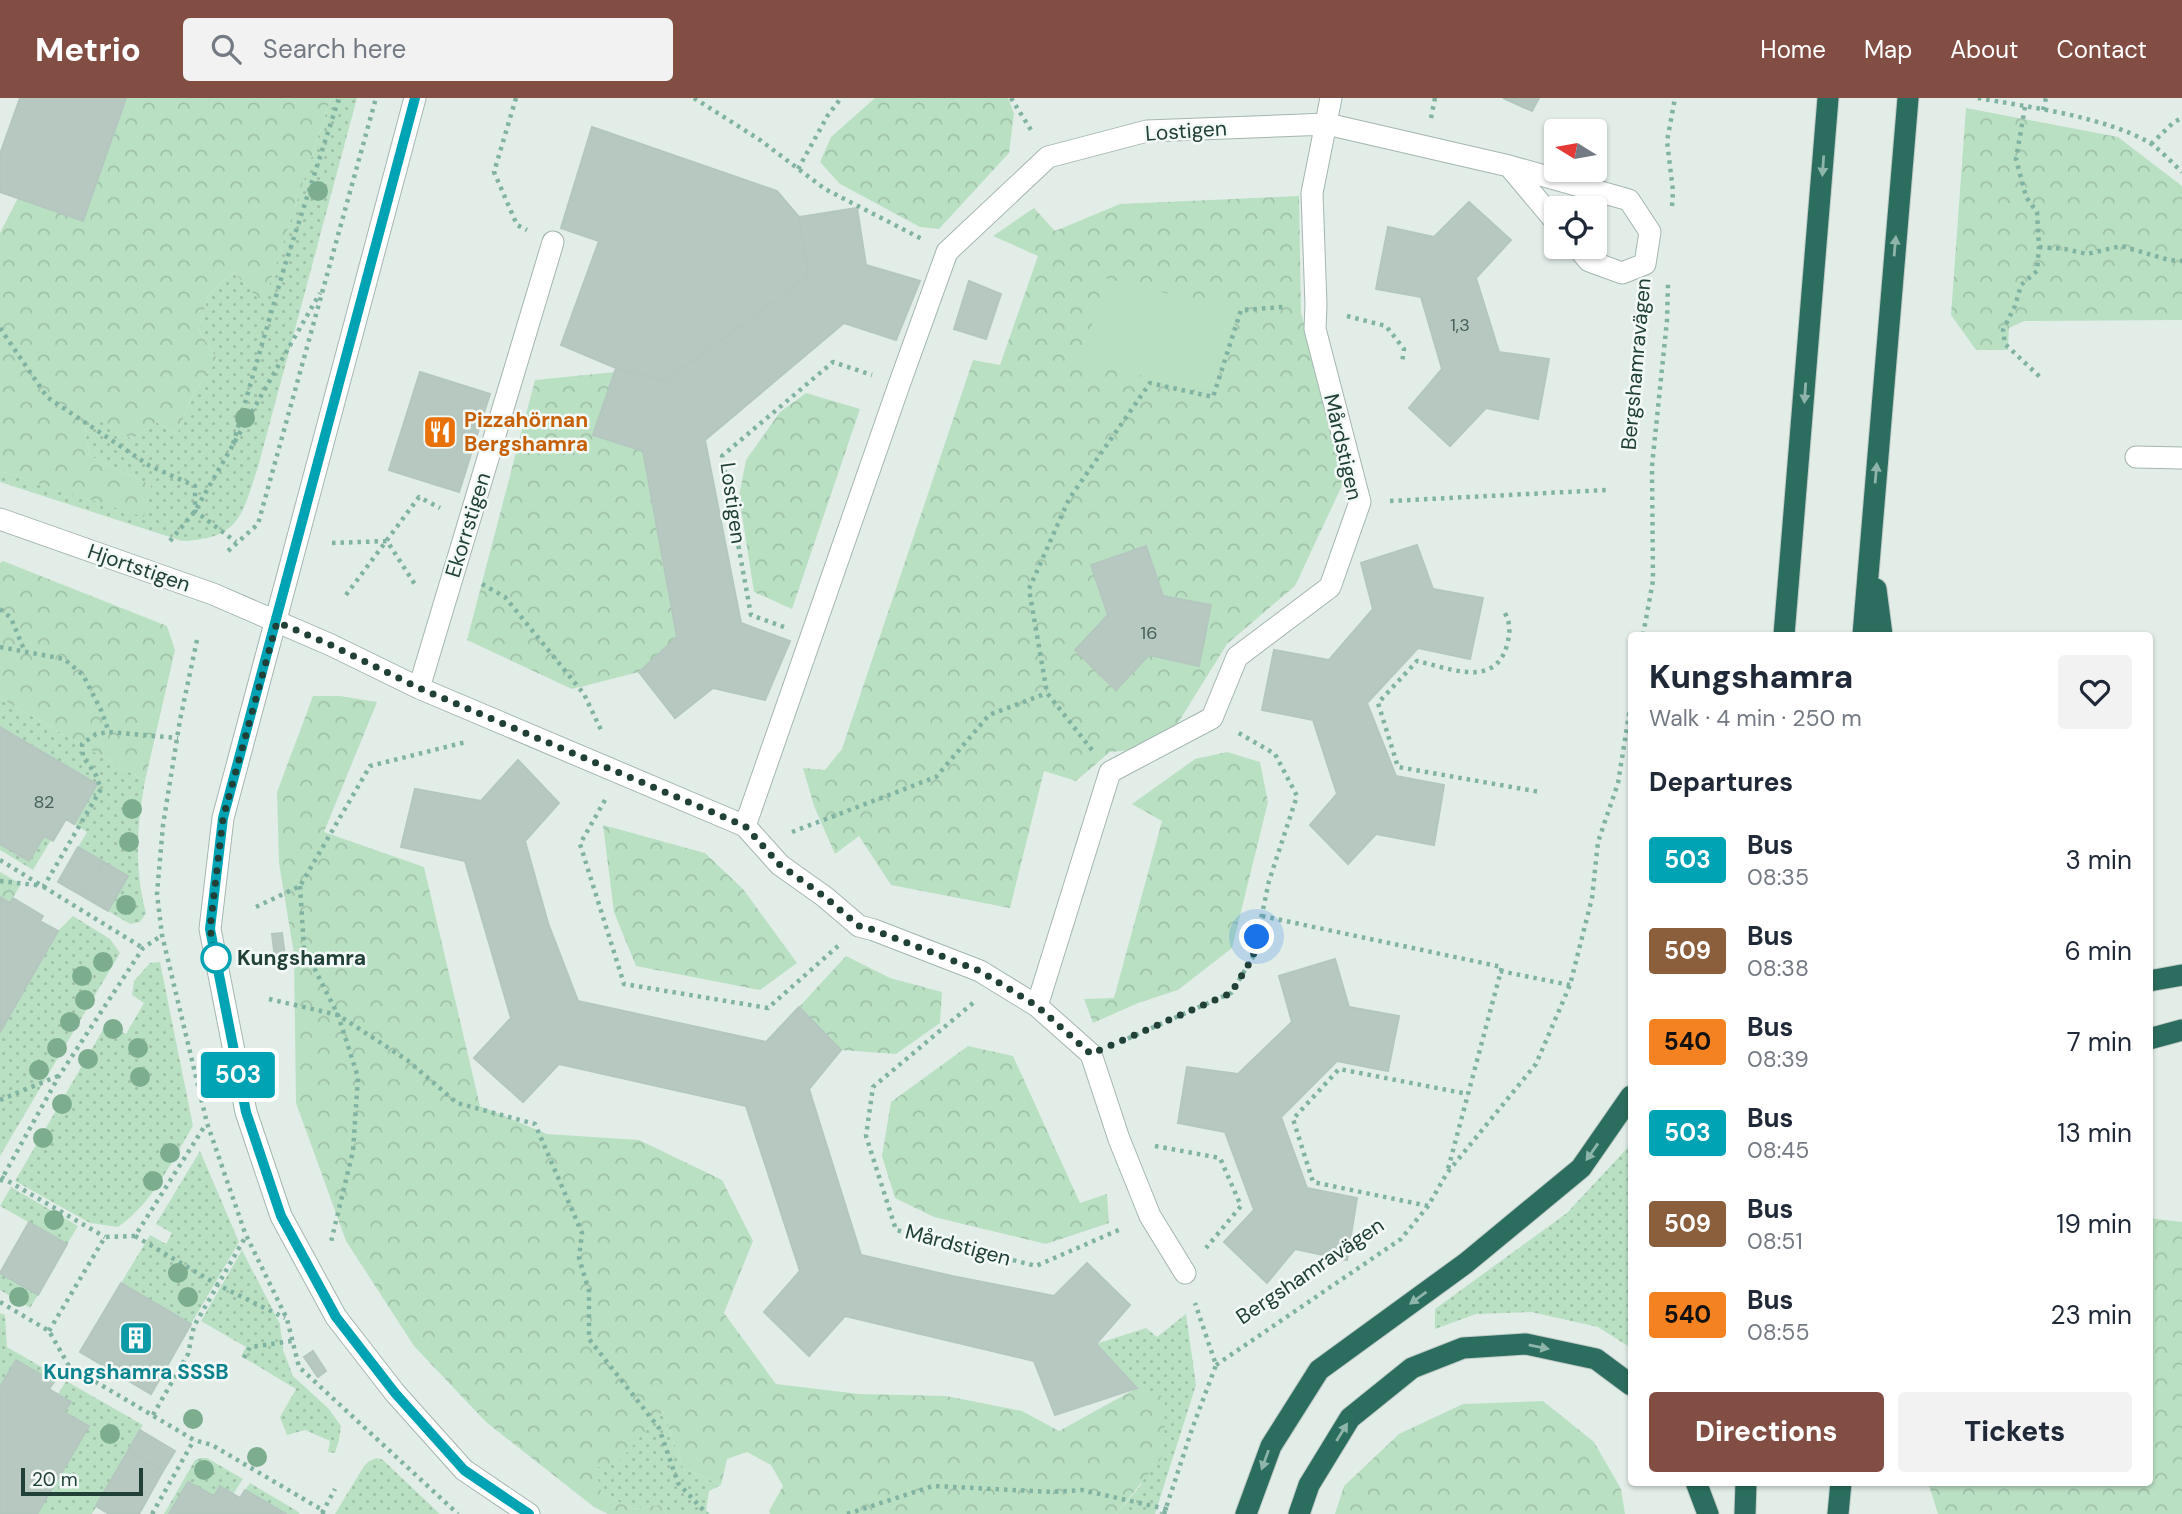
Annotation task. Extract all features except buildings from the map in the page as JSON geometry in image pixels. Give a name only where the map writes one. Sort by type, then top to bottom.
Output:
[{"type":"highway","points":[[1784,632],[1828,98]]},
{"type":"highway","points":[[1863,632],[1908,98]]},
{"type":"highway","points":[[1870,541],[1882,632]]},
{"type":"highway","points":[[2153,980],[2182,975]]},
{"type":"highway","points":[[2153,1038],[2182,1030]]},
{"type":"highway","points":[[1246,1514],[1270,1446],[1319,1370],[1466,1262],[1581,1168],[1628,1100]]},
{"type":"highway","points":[[1299,1514],[1309,1485],[1350,1418],[1412,1368],[1463,1348],[1526,1344],[1596,1359],[1628,1383]]},
{"type":"highway","points":[[1698,1486],[1708,1514]]},
{"type":"highway","points":[[1745,1514],[1746,1486]]},
{"type":"highway","points":[[1829,1486],[1830,1514]]},
{"type":"highway","points":[[1838,1514],[1841,1486]]},
{"type":"street","points":[[415,98],[223,818],[210,929],[246,1112],[281,1216],[336,1317],[395,1393],[464,1470],[529,1514]]},
{"type":"street","points":[[1327,124],[1331,98]]},
{"type":"street","name":"Lostigen","points":[[745,826],[947,252],[1048,157],[1147,131],[1327,124],[1509,166],[1629,200],[1650,232],[1645,264],[1622,274],[1586,259]]},
{"type":"street","name":"Mårdstigen","points":[[1212,718],[1237,657],[1330,587],[1360,502],[1315,329],[1312,193],[1327,124]]},
{"type":"street","points":[[1509,166],[1544,208]]},
{"type":"street","name":"Ekorrstigen","points":[[419,688],[553,242]]},
{"type":"street","points":[[2136,457],[2182,458]]},
{"type":"street","name":"Hjortstigen","points":[[0,519],[213,594],[277,622]]},
{"type":"street","points":[[277,622],[419,688],[745,826],[780,865],[825,897],[859,926],[980,971],[1037,1006],[1091,1054],[1119,1139],[1150,1216],[1185,1273]]},
{"type":"street","points":[[1037,1006],[1110,772],[1212,718]]},
{"type":"path","points":[[233,444],[285,265],[339,98]]},
{"type":"path","points":[[228,551],[258,524],[376,98]]},
{"type":"path","points":[[516,98],[494,172],[517,225]]},
{"type":"path","points":[[694,98],[760,140],[825,189],[947,252]]},
{"type":"path","points":[[798,169],[828,115],[841,98]]},
{"type":"path","points":[[1011,98],[1048,157]]},
{"type":"path","points":[[1671,216],[1673,191],[1667,141],[1675,98]]},
{"type":"path","points":[[1978,98],[2116,127],[2151,144],[2182,173]]},
{"type":"path","points":[[2007,103],[2012,98]]},
{"type":"path","points":[[2043,110],[2046,98]]},
{"type":"path","points":[[2025,107],[2016,159],[2026,197],[2037,212],[2037,271],[2021,285],[2015,306],[2003,330],[2005,344],[2040,377]]},
{"type":"path","points":[[2151,144],[2182,118]]},
{"type":"path","points":[[2039,247],[2065,248],[2087,254],[2121,246],[2169,260],[2182,261]]},
{"type":"path","name":"Bergshamravägen","points":[[1644,632],[1653,581],[1652,466],[1669,281]]},
{"type":"path","points":[[170,541],[195,511],[324,286]]},
{"type":"path","points":[[1110,772],[1047,693],[1029,589],[1069,499],[1150,383],[1213,397],[1241,310],[1316,304],[1353,318],[1386,326],[1404,349],[1402,363]]},
{"type":"path","points":[[0,328],[47,397],[150,466],[195,486],[195,511]]},
{"type":"path","name":"Lostigen","points":[[811,637],[751,615],[722,456],[833,362],[899,385]]},
{"type":"path","points":[[1360,502],[1606,490]]},
{"type":"path","points":[[346,595],[419,497],[444,510]]},
{"type":"path","points":[[195,511],[236,542]]},
{"type":"path","points":[[332,543],[387,541]]},
{"type":"path","points":[[387,541],[417,586]]},
{"type":"path","points":[[455,569],[505,597],[584,694],[620,773],[580,844],[624,984],[768,1008],[859,926]]},
{"type":"path","points":[[0,609],[11,618],[25,653]]},
{"type":"path","points":[[1506,613],[1510,622],[1510,634],[1498,665],[1485,672],[1474,673],[1417,661],[1378,704],[1398,767],[1540,792]]},
{"type":"path","points":[[0,647],[64,659],[83,675],[109,732]]},
{"type":"path","points":[[762,843],[936,777],[989,715],[1047,693]]},
{"type":"path","points":[[1091,1054],[1231,993],[1253,957],[1269,881],[1297,796],[1275,754],[1212,718]]},
{"type":"path","name":"Bergshamravägen","points":[[1216,1365],[1401,1239],[1428,1206],[1447,1173],[1536,1064],[1570,985],[1592,898],[1598,842],[1618,783],[1628,721]]},
{"type":"path","points":[[44,886],[101,789],[95,773],[83,757],[82,744],[96,734],[109,732],[177,738]]},
{"type":"path","points":[[331,1243],[353,1151],[358,1077],[338,1015],[304,948],[300,886],[370,766],[477,739]]},
{"type":"path","points":[[0,860],[143,948]]},
{"type":"path","points":[[0,881],[44,886]]},
{"type":"path","points":[[256,907],[300,886]]},
{"type":"path","points":[[1262,916],[1570,985]]},
{"type":"path","points":[[162,935],[143,948],[59,1076],[1,1179],[105,1237],[135,1236],[218,1285],[287,1319]]},
{"type":"path","name":"Bergshamravägen","points":[[1447,1173],[1501,969]]},
{"type":"path","name":"Mårdstigen","points":[[998,982],[873,1087],[866,1136],[896,1230],[1036,1266],[1150,1216]]},
{"type":"path","points":[[269,999],[338,1015],[407,1060],[457,1103],[536,1124],[582,1233],[579,1258],[589,1291],[589,1339],[659,1428],[678,1483],[707,1514]]},
{"type":"path","points":[[1428,1206],[1314,1182],[1293,1119],[1339,1069],[1468,1094]]},
{"type":"path","points":[[0,1100],[59,1076]]},
{"type":"path","points":[[135,1236],[207,1123]]},
{"type":"path","points":[[847,1514],[933,1486],[1053,1492],[1082,1490],[1164,1512],[1216,1365],[1185,1273],[1241,1206],[1220,1158],[1119,1139]]},
{"type":"path","points":[[153,1415],[187,1354],[194,1326],[246,1236]]},
{"type":"path","points":[[49,1331],[105,1237]]},
{"type":"path","points":[[0,1301],[49,1331],[69,1366],[194,1440],[212,1445],[322,1513],[335,1489]]},
{"type":"path","points":[[244,1358],[250,1348],[292,1341]]},
{"type":"path","points":[[152,1514],[194,1440]]},
{"type":"green space","points":[[126,98],[331,98],[263,304],[234,272],[208,295],[199,331],[217,359],[193,394],[177,434],[156,422],[132,439],[87,414],[85,433],[90,456],[151,485],[144,517],[0,471],[0,233],[18,198],[83,221]]},
{"type":"green space","points":[[331,98],[357,98],[258,467],[248,499],[236,521],[216,535],[182,541],[0,482],[0,471],[144,516],[151,485],[90,456],[85,433],[87,413],[132,439],[156,422],[177,434],[193,394],[217,359],[199,331],[208,295],[234,272],[263,303]]},
{"type":"green space","points":[[875,98],[1008,98],[1014,113],[1009,153],[939,229],[920,227],[840,184],[820,162],[831,137]]},
{"type":"green space","points":[[1966,108],[2118,137],[2182,186],[2182,320],[2024,321],[2009,328],[2008,350],[1976,350],[1951,315]]},
{"type":"green space","points":[[1299,196],[1301,313],[1346,477],[1295,586],[1227,644],[1163,747],[1110,752],[1076,781],[1044,771],[1010,908],[891,885],[859,836],[835,854],[814,806],[803,768],[825,770],[842,749],[973,360],[1000,365],[1038,256],[993,236],[1034,208],[1055,231],[1120,204]]},
{"type":"green space","points":[[1105,278],[1238,311],[1213,394],[1082,360]]},
{"type":"green space","points":[[615,372],[643,451],[677,637],[639,672],[572,689],[467,640],[535,380]]},
{"type":"green space","points":[[806,393],[860,409],[792,609],[754,592],[739,496],[746,460],[780,412]]},
{"type":"green space","points":[[3,561],[167,626],[175,650],[145,781],[0,698],[0,563]]},
{"type":"green space","points":[[313,696],[340,696],[377,702],[324,832],[424,867],[480,1106],[547,1134],[639,1140],[722,1180],[753,1241],[724,1313],[776,1384],[859,1394],[946,1396],[1022,1411],[1059,1431],[1137,1388],[1165,1397],[1164,1455],[1116,1514],[770,1514],[769,1511],[783,1486],[771,1465],[747,1452],[727,1459],[721,1485],[683,1468],[663,1411],[617,1464],[595,1468],[602,1494],[634,1509],[659,1505],[667,1514],[608,1514],[594,1507],[486,1422],[414,1346],[346,1241],[296,1103],[294,954],[279,863],[277,792]]},
{"type":"green space","points":[[0,698],[145,781],[140,814],[138,863],[146,913],[140,922],[130,924],[108,911],[128,876],[78,847],[87,832],[74,824],[97,784],[0,727]]},
{"type":"green space","points":[[1227,752],[1260,762],[1268,802],[1232,948],[1178,990],[1138,1003],[1093,1023],[1084,999],[1114,998],[1162,821],[1132,804],[1195,759]]},
{"type":"green space","points":[[603,825],[705,853],[743,889],[797,963],[760,990],[636,966],[614,912]]},
{"type":"green space","points":[[44,836],[51,840],[33,870],[0,850],[0,844],[29,861]]},
{"type":"green space","points":[[0,872],[21,884],[10,903],[0,897]]},
{"type":"green space","points":[[73,916],[110,939],[120,953],[0,1156],[0,1032],[58,931]]},
{"type":"green space","points":[[846,956],[890,978],[942,992],[940,1023],[896,1054],[841,1050],[799,1007]]},
{"type":"green space","points":[[160,962],[193,1126],[151,1194],[130,1217],[118,1227],[90,1223],[15,1181],[104,1028],[113,1028],[126,1034],[144,1003],[132,995],[134,981],[150,963]]},
{"type":"green space","points":[[968,1046],[1013,1056],[1080,1203],[1107,1194],[1109,1223],[1046,1244],[934,1217],[895,1198],[882,1156],[891,1102]]},
{"type":"green space","points":[[1628,1147],[1628,1346],[1598,1327],[1531,1312],[1476,1314],[1435,1329],[1435,1309],[1567,1213]]},
{"type":"green space","points":[[200,1151],[239,1242],[191,1324],[121,1283],[150,1235],[166,1244],[172,1233],[156,1224]]},
{"type":"green space","points":[[11,1187],[78,1226],[67,1244],[0,1206]]},
{"type":"green space","points":[[2153,1218],[2182,1222],[2182,1514],[1938,1514],[1929,1486],[2153,1486]]},
{"type":"green space","points":[[242,1250],[280,1324],[283,1350],[293,1376],[329,1409],[341,1426],[335,1453],[328,1452],[330,1441],[305,1430],[287,1435],[280,1417],[296,1389],[241,1356],[246,1347],[201,1321]]},
{"type":"green space","points":[[0,1273],[38,1295],[30,1308],[0,1290]]},
{"type":"green space","points":[[0,1313],[5,1315],[7,1347],[57,1376],[54,1382],[16,1360],[0,1387]]},
{"type":"green space","points":[[1186,1314],[1196,1385],[1155,1514],[1116,1514],[1141,1485],[1165,1398],[1137,1388],[1096,1344],[1146,1328],[1157,1337]]},
{"type":"green space","points":[[66,1381],[143,1425],[92,1514],[37,1514],[88,1426],[64,1412],[70,1402],[58,1394]]},
{"type":"green space","points":[[1543,1401],[1594,1442],[1621,1489],[1625,1514],[1335,1514],[1344,1486],[1399,1434],[1463,1404]]},
{"type":"green space","points":[[663,1411],[683,1468],[721,1485],[709,1491],[706,1510],[710,1514],[667,1514],[659,1505],[634,1509],[602,1494],[594,1467],[617,1463]]},
{"type":"green space","points":[[207,1458],[243,1479],[233,1494],[214,1496],[188,1482],[169,1514],[164,1514],[195,1460]]},
{"type":"green space","points":[[377,1458],[383,1460],[440,1514],[335,1514],[364,1466]]},
{"type":"green space","points":[[250,1483],[300,1514],[286,1514],[245,1490]]},
{"type":"bus line","name":"503","points":[[415,98],[223,818],[210,929],[246,1112],[281,1216],[336,1317],[395,1393],[464,1470],[529,1514]]},
{"type":"place","name":"Pizzahörnan Bergshamra","points":[[440,432]]},
{"type":"place","name":"Kungshamra","points":[[216,958]]},
{"type":"place","name":"Kungshamra SSSB","points":[[136,1338]]},
{"type":"route","points":[[216,958],[210,929],[223,818],[277,622],[419,688],[745,826],[780,865],[825,897],[859,926],[980,971],[1037,1006],[1091,1054],[1231,993],[1253,957],[1257,937]]}]
